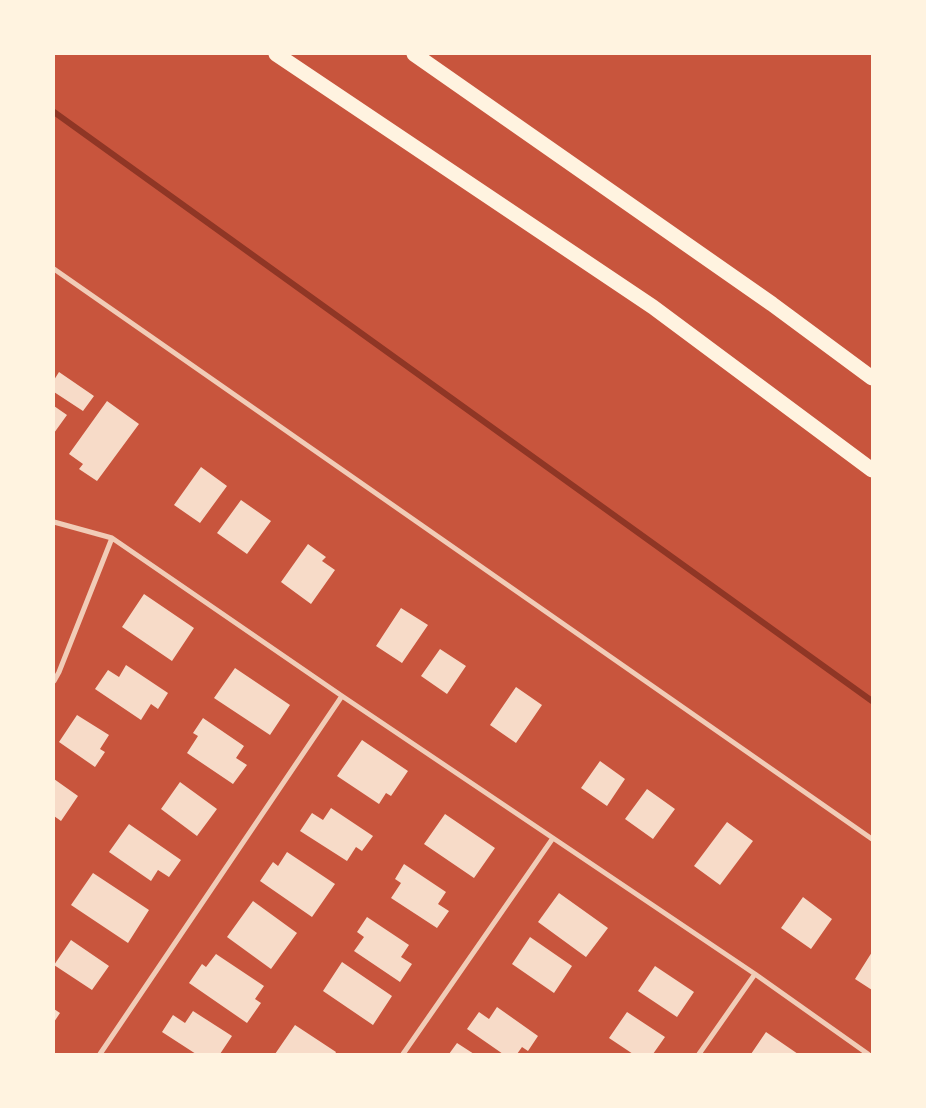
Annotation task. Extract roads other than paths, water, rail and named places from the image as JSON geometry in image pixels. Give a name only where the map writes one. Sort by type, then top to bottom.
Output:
[{"type":"highway","points":[[276,54],[653,307],[872,470]]},
{"type":"highway","points":[[414,54],[772,304],[872,378]]},
{"type":"street","points":[[54,269],[872,839]]},
{"type":"street","points":[[54,522],[112,538],[754,974],[868,1054]]},
{"type":"street","points":[[54,680],[59,672],[112,538]]},
{"type":"street","points":[[100,1054],[342,696]]},
{"type":"street","points":[[402,1054],[553,838]]},
{"type":"street","points":[[699,1054],[754,974]]},
{"type":"waterway","points":[[54,112],[872,701]]}]
